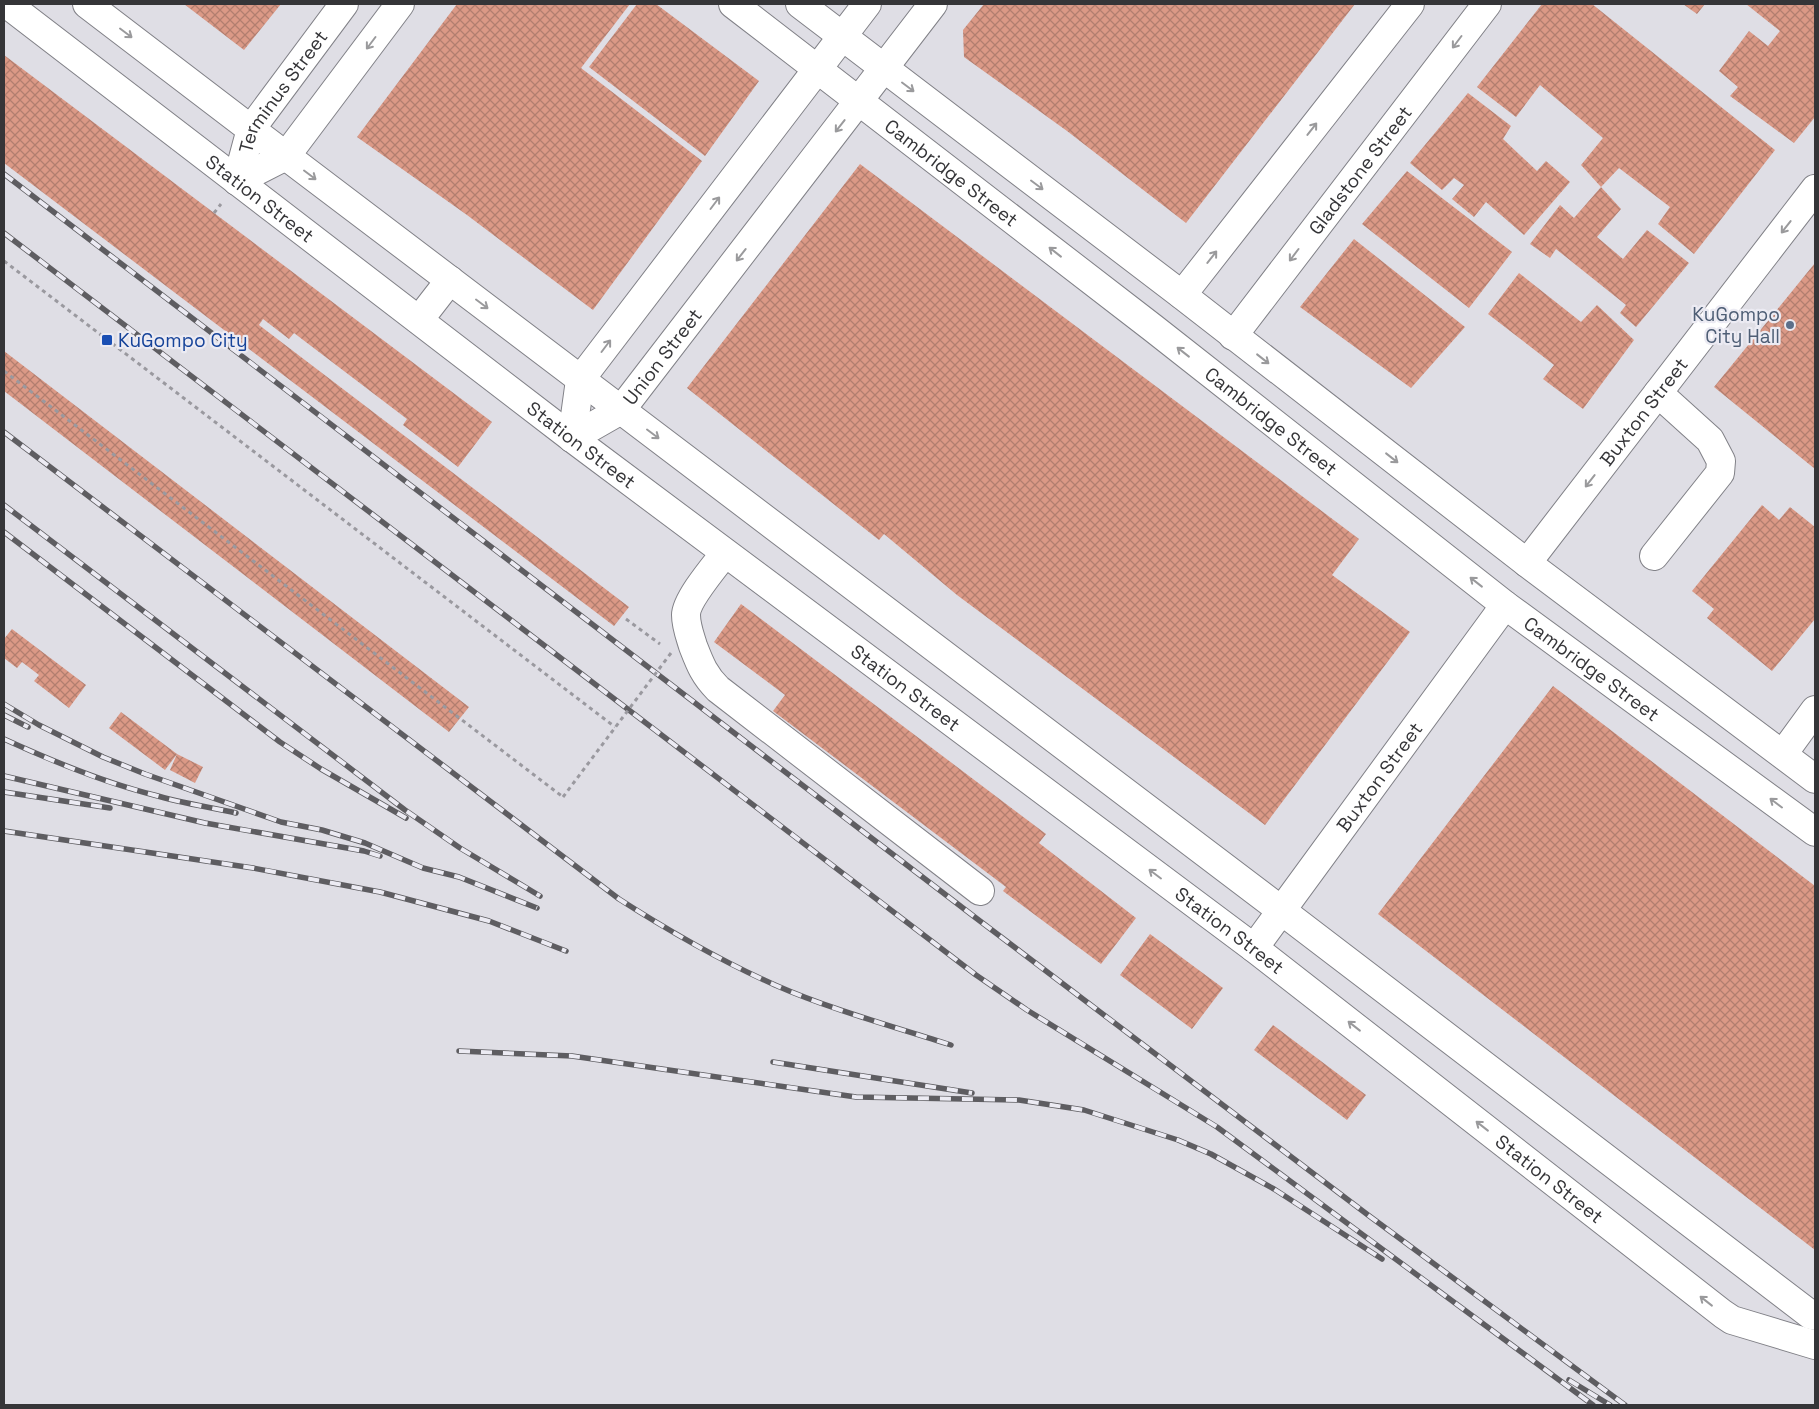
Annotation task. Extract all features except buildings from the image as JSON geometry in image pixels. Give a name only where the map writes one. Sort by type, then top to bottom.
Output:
[{"type":"street","name":"Station Street","points":[[7,4],[572,438],[1254,948],[1723,1314],[1732,1320],[1815,1345]]},
{"type":"street","points":[[87,4],[1815,1316]]},
{"type":"street","name":"Terminus Street","points":[[238,181],[251,129],[344,4]]},
{"type":"street","name":"Terminus Street","points":[[238,181],[286,156],[400,4]]},
{"type":"street","name":"Cambridge Street","points":[[732,4],[1168,340],[1506,605],[1815,832]]},
{"type":"street","points":[[800,4],[1182,295],[1232,336],[1527,563],[1815,779]]},
{"type":"street","points":[[572,438],[580,380],[867,4]]},
{"type":"street","name":"Union Street","points":[[572,438],[621,410],[934,4]]},
{"type":"street","points":[[1182,295],[1410,4]]},
{"type":"street","name":"Gladstone Street","points":[[1232,336],[1487,4]]},
{"type":"street","name":"Buxton Street","points":[[1527,563],[1815,189]]},
{"type":"street","points":[[419,320],[450,280]]},
{"type":"street","points":[[1654,556],[1720,473],[1722,460],[1710,440],[1658,393]]},
{"type":"street","points":[[725,552],[700,586],[685,613],[687,627],[703,672],[718,689],[980,891]]},
{"type":"street","name":"Buxton Street","points":[[1254,948],[1506,605]]},
{"type":"street","points":[[1783,754],[1815,710]]},
{"type":"street","points":[[1742,1323],[1760,1314],[1766,1306],[1767,1287],[1760,1275]]},
{"type":"path","points":[[4,261],[615,727]]},
{"type":"path","points":[[4,371],[563,797],[671,653],[626,620]]},
{"type":"railway","points":[[4,174],[976,918],[1368,1215],[1625,1405]]},
{"type":"railway","points":[[4,233],[976,975],[1027,1010],[1217,1127],[1593,1405]]},
{"type":"railway","points":[[4,432],[619,899],[696,945],[775,985],[840,1010],[951,1045]]},
{"type":"railway","points":[[4,505],[405,810],[460,848],[540,896]]},
{"type":"railway","points":[[4,532],[280,742],[321,769],[406,818]]},
{"type":"railway","points":[[4,704],[39,725],[103,757],[145,774],[281,822],[322,830],[365,843],[423,868],[459,877],[537,908]]},
{"type":"railway","points":[[4,715],[28,727]]},
{"type":"railway","points":[[4,739],[59,763],[115,784],[174,800],[236,813]]},
{"type":"railway","points":[[4,776],[205,823],[364,851],[380,856]]},
{"type":"railway","points":[[4,792],[110,808]]},
{"type":"railway","points":[[4,831],[253,868],[380,892],[489,921],[566,951]]},
{"type":"railway","points":[[459,1051],[572,1056],[856,1097],[1019,1100],[1084,1110],[1178,1140],[1211,1154],[1274,1189],[1382,1259]]},
{"type":"railway","points":[[773,1062],[972,1093]]},
{"type":"railway","points":[[1569,1380],[1610,1405]]},
{"type":"place","name":"KuGompo City Hall","points":[[1790,325]]},
{"type":"place","name":"KuGompo City","points":[[107,340]]}]
